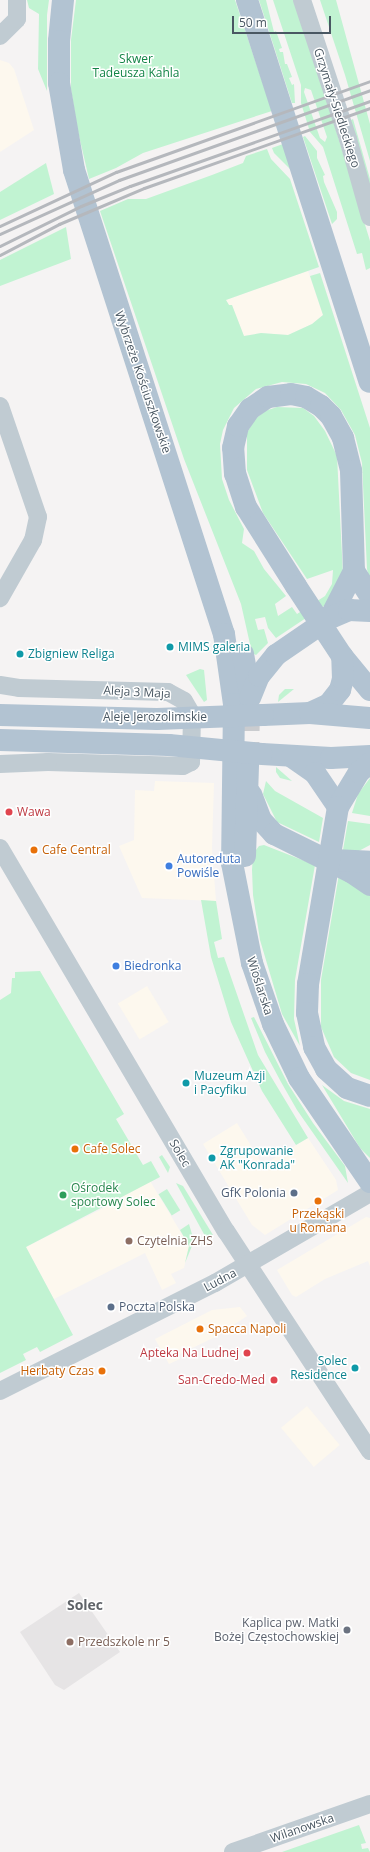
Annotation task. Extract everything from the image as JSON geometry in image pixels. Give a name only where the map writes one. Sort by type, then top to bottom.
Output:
[{"type":"main road","name":"Wybrzeże Kościuszkowskie","points":[[63,0],[59,41],[59,82],[74,170],[98,250],[179,488],[224,634],[248,766]]},
{"type":"main road","points":[[246,0],[370,382]]},
{"type":"main road","points":[[330,618],[354,571],[351,471],[347,449],[339,428],[321,406],[306,397],[291,394],[268,397],[250,409],[238,426],[233,448],[235,474],[246,508],[342,656],[370,690]]},
{"type":"main road","points":[[179,488],[202,528],[226,597],[241,643],[254,704]]},
{"type":"main road","points":[[354,571],[370,596]]},
{"type":"main road","points":[[254,704],[271,660],[330,618],[350,610],[370,611]]},
{"type":"main road","points":[[310,713],[329,704],[340,690],[343,679],[342,656]]},
{"type":"main road","name":"Aleje Jerozolimskie","points":[[0,714],[157,719],[254,704],[310,713],[370,718]]},
{"type":"main road","points":[[0,740],[169,745],[248,766],[292,757],[370,756]]},
{"type":"main road","points":[[292,757],[315,773],[338,807]]},
{"type":"main road","points":[[370,763],[359,772],[338,807],[309,978],[307,1013],[314,1047],[326,1069],[347,1088],[370,1096]]},
{"type":"main road","points":[[248,766],[254,806],[268,829],[280,839],[325,859],[370,885]]},
{"type":"main road","name":"Wioślarska","points":[[248,766],[245,864],[245,937],[262,996],[287,1054],[312,1099],[370,1182]]},
{"type":"main road","points":[[325,859],[370,862]]},
{"type":"street","points":[[0,36],[17,18],[17,0]]},
{"type":"street","name":"Grzymały-Siedleckiego","points":[[302,0],[348,139],[370,217]]},
{"type":"street","points":[[0,406],[38,517],[37,527],[0,598]]},
{"type":"street","name":"Aleja 3 Maja","points":[[0,685],[18,688],[168,692],[184,701],[192,715],[191,762],[183,766],[48,762],[0,764]]},
{"type":"street","name":"Solec","points":[[0,848],[247,1266],[370,1451]]},
{"type":"street","name":"Ludna","points":[[0,1391],[247,1266],[370,1193]]},
{"type":"street","name":"Wilanowska","points":[[233,1852],[370,1804]]},
{"type":"shaded area","points":[[0,60],[9,63],[14,69],[34,130],[0,152]]},
{"type":"shaded area","points":[[308,271],[323,315],[312,324],[288,335],[261,333],[244,336],[232,305],[229,305],[226,300]]},
{"type":"shaded area","points":[[155,781],[214,783],[212,848],[216,901],[142,898],[119,846],[134,840],[135,790],[154,791]]},
{"type":"shaded area","points":[[147,986],[169,1022],[139,1040],[118,1004]]},
{"type":"shaded area","points":[[237,1123],[263,1165],[308,1138],[336,1180],[338,1190],[265,1235],[252,1225],[203,1144]]},
{"type":"shaded area","points":[[150,1181],[189,1246],[184,1268],[171,1274],[176,1283],[162,1290],[145,1253],[54,1299],[26,1247],[100,1210]]},
{"type":"shaded area","points":[[366,1217],[370,1218],[370,1266],[368,1261],[325,1279],[296,1297],[292,1295],[277,1270]]},
{"type":"shaded area","points":[[240,1307],[247,1316],[217,1336],[178,1355],[180,1359],[169,1364],[155,1339],[212,1310]]},
{"type":"shaded area","points":[[307,1406],[340,1445],[314,1467],[281,1428]]},
{"type":"shaded area","name":"Przedszkole nr 5","points":[[79,1593],[120,1652],[64,1690],[55,1685],[20,1632]]},
{"type":"green space","points":[[27,0],[49,0],[47,15],[47,91],[38,69],[39,14],[29,8]]},
{"type":"green space","name":"Skwer Tadeusza Kahla","points":[[76,0],[235,0],[272,111],[143,153],[116,168],[89,179],[77,127],[71,89],[71,40]]},
{"type":"green space","points":[[259,0],[266,0],[274,32],[276,31],[282,48],[279,49],[280,52],[283,52],[285,64],[287,64],[292,77],[289,78],[292,85],[294,84],[295,103],[292,103]]},
{"type":"green space","points":[[273,0],[296,0],[370,241],[370,268],[366,270],[362,253],[357,254],[323,147],[310,132],[301,103],[301,85]],"holes":[[[305,88],[311,90],[327,137],[325,142],[320,138],[304,92]]]},
{"type":"green space","points":[[320,0],[336,0],[370,124],[370,161],[345,75]]},
{"type":"green space","points":[[353,119],[370,179],[370,195],[349,121]]},
{"type":"green space","points":[[305,136],[317,151],[317,158],[325,175],[323,176],[324,182],[337,212],[337,219],[332,224],[303,137]]},
{"type":"green space","points":[[283,144],[293,172],[274,153],[272,148]]},
{"type":"green space","points":[[267,149],[271,159],[290,179],[319,267],[226,300],[229,305],[232,305],[244,336],[261,333],[288,335],[312,324],[323,315],[310,276],[320,273],[370,428],[370,582],[367,569],[362,463],[355,435],[341,410],[325,393],[306,384],[282,382],[256,389],[234,408],[223,430],[220,444],[222,479],[229,500],[244,529],[242,543],[254,551],[264,569],[286,596],[275,604],[278,616],[292,607],[297,614],[325,596],[332,584],[333,570],[307,579],[263,513],[247,470],[247,433],[254,420],[265,411],[277,407],[303,408],[314,416],[325,431],[337,456],[343,575],[330,602],[276,638],[268,628],[265,617],[255,619],[258,630],[264,629],[268,643],[256,655],[252,653],[241,604],[184,459],[100,211],[128,199],[146,199],[212,175],[243,163],[246,156]]},
{"type":"green space","points":[[46,163],[54,194],[0,220],[0,192]]},
{"type":"green space","points":[[66,227],[71,259],[0,286],[0,260]]},
{"type":"green space","points":[[200,669],[204,670],[207,700],[204,702],[186,675]]},
{"type":"green space","points":[[285,689],[294,689],[278,702],[279,695]]},
{"type":"green space","points":[[276,767],[292,781],[280,778],[276,772]]},
{"type":"green space","points":[[370,778],[370,816],[352,813],[358,794]]},
{"type":"green space","points":[[266,781],[275,791],[323,818],[319,842],[277,822],[263,794]]},
{"type":"green space","points":[[348,821],[370,824],[370,845],[355,853],[343,850]]},
{"type":"green space","points":[[264,845],[315,865],[295,980],[294,1019],[300,1046],[282,1014],[260,940],[253,895],[252,870],[253,854],[259,846]]},
{"type":"green space","points":[[339,874],[370,893],[370,1080],[351,1073],[334,1057],[321,1027],[321,980]]},
{"type":"green space","points":[[201,900],[216,901],[222,939],[214,942],[218,958],[224,957],[258,1055],[308,1138],[296,1145],[262,1091],[231,1022],[211,957]]},
{"type":"green space","name":"Ośrodek sportowy Solec","points":[[40,971],[124,1114],[116,1119],[143,1165],[151,1161],[160,1177],[26,1247],[73,1335],[40,1352],[37,1347],[23,1354],[26,1360],[0,1373],[0,1000],[11,993],[12,978],[15,978],[15,972]]},
{"type":"green space","points":[[254,1017],[288,1084],[313,1123],[345,1166],[348,1183],[297,1110],[281,1082],[265,1052],[251,1018]]},
{"type":"green space","points":[[322,1085],[344,1101],[370,1109],[370,1158],[360,1148]]},
{"type":"green space","points":[[162,1155],[170,1167],[168,1173],[159,1157]]},
{"type":"green space","points":[[176,1183],[183,1186],[213,1235],[205,1236]]},
{"type":"green space","points":[[167,1189],[180,1210],[172,1216],[159,1194]]},
{"type":"green space","points":[[189,1224],[194,1241],[185,1263],[189,1246],[180,1230]]},
{"type":"green space","points":[[359,1825],[366,1843],[361,1844],[362,1849],[368,1848],[370,1852],[282,1852]]},
{"type":"tunnel","points":[[248,764],[249,704]]},
{"type":"railway","points":[[0,226],[116,172],[370,81]]},
{"type":"railway","points":[[0,234],[119,180],[370,90]]},
{"type":"railway","points":[[0,246],[81,206],[130,186],[370,101]]},
{"type":"railway","points":[[0,255],[59,224],[144,188],[370,108]]},
{"type":"place","name":"MIMS galeria","points":[[170,647]]},
{"type":"place","name":"Zbigniew Religa","points":[[20,654]]},
{"type":"place","name":"Wawa","points":[[9,812]]},
{"type":"place","name":"Cafe Central","points":[[34,850]]},
{"type":"place","name":"Autoreduta Powiśle","points":[[169,866]]},
{"type":"place","name":"Biedronka","points":[[116,966]]},
{"type":"place","name":"Muzeum Azji i Pacyfiku","points":[[186,1083]]},
{"type":"place","name":"Cafe Solec","points":[[75,1149]]},
{"type":"place","name":"Zgrupowanie AK \"Konrada\"","points":[[212,1158]]},
{"type":"place","name":"GfK Polonia","points":[[294,1193]]},
{"type":"place","name":"Ośrodek sportowy Solec","points":[[63,1195]]},
{"type":"place","name":"Przekąski u Romana","points":[[318,1201]]},
{"type":"place","name":"Czytelnia ZHS","points":[[129,1241]]},
{"type":"place","name":"Poczta Polska","points":[[111,1307]]},
{"type":"place","name":"Spacca Napoli","points":[[200,1329]]},
{"type":"place","name":"Apteka Na Ludnej","points":[[247,1353]]},
{"type":"place","name":"Solec Residence","points":[[355,1368]]},
{"type":"place","name":"Herbaty Czas","points":[[102,1371]]},
{"type":"place","name":"San-Credo-Med","points":[[274,1380]]},
{"type":"place","name":"Kaplica pw. Matki Bożej Częstochowskiej","points":[[347,1630]]},
{"type":"place","name":"Przedszkole nr 5","points":[[70,1642]]},
{"type":"district","name":"Solec","points":[[85,1605]]}]
